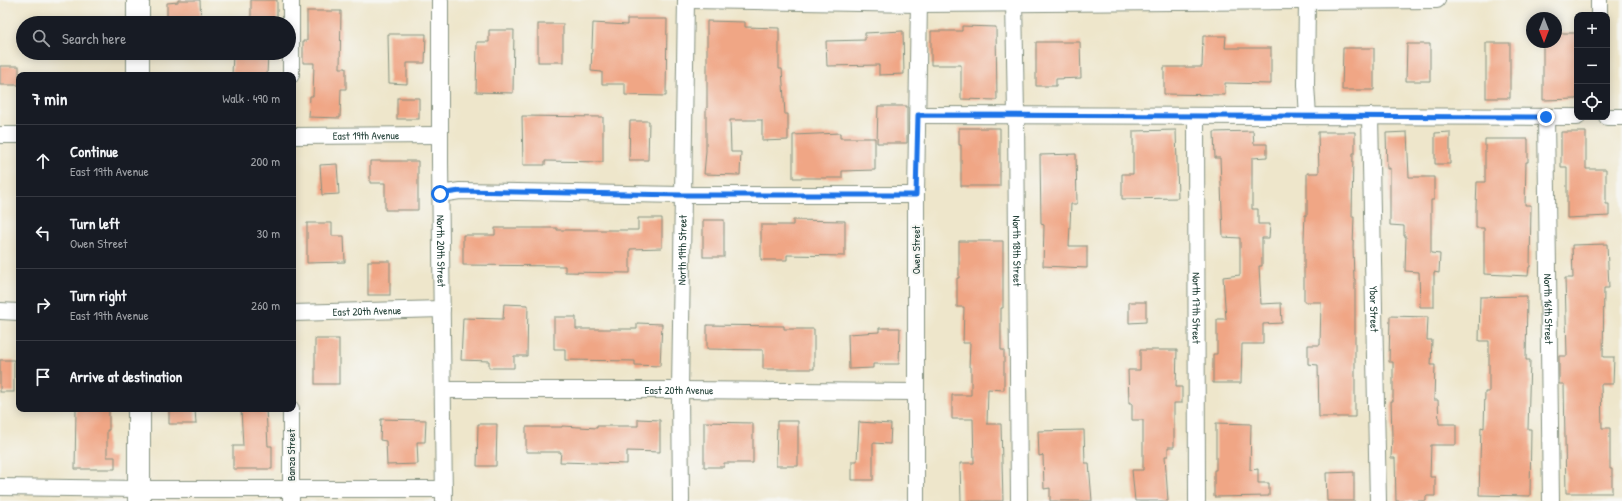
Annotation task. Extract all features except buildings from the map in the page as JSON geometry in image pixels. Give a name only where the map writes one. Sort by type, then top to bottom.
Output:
[{"type":"main road","points":[[138,0],[138,16]]},
{"type":"main road","points":[[138,60],[138,72]]},
{"type":"main road","points":[[139,412],[139,495]]},
{"type":"street","points":[[291,0],[291,16]]},
{"type":"street","name":"North 20th Street","points":[[440,0],[440,194],[444,495]]},
{"type":"street","name":"North 19th Street","points":[[681,501],[680,390],[686,0]]},
{"type":"street","points":[[690,0],[919,2],[1437,0]]},
{"type":"street","points":[[1307,0],[1306,84],[1308,116]]},
{"type":"street","points":[[1599,0],[1599,12]]},
{"type":"street","name":"North 18th Street","points":[[1014,1],[1019,501]]},
{"type":"street","name":"Owen Street","points":[[916,501],[916,195],[919,2]]},
{"type":"street","points":[[291,60],[291,72]]},
{"type":"street","points":[[918,115],[1574,117]]},
{"type":"street","name":"North 17th Street","points":[[1196,116],[1197,501]]},
{"type":"street","name":"Ybor Street","points":[[1370,116],[1378,501]]},
{"type":"street","name":"North 16th Street","points":[[1546,117],[1551,501]]},
{"type":"street","points":[[1610,117],[1622,117]]},
{"type":"street","points":[[0,135],[16,135]]},
{"type":"street","name":"East 19th Avenue","points":[[296,136],[440,135]]},
{"type":"street","points":[[440,194],[460,191],[682,195],[916,195]]},
{"type":"street","name":"East 20th Avenue","points":[[296,313],[442,309]]},
{"type":"street","points":[[0,311],[16,312]]},
{"type":"street","name":"East 20th Avenue","points":[[443,390],[916,392]]},
{"type":"street","name":"Banza Street","points":[[291,412],[291,495]]},
{"type":"street","points":[[0,487],[139,495],[444,495]]},
{"type":"route","points":[[440,194],[460,191],[682,195],[916,195],[918,115],[1546,117]]}]
